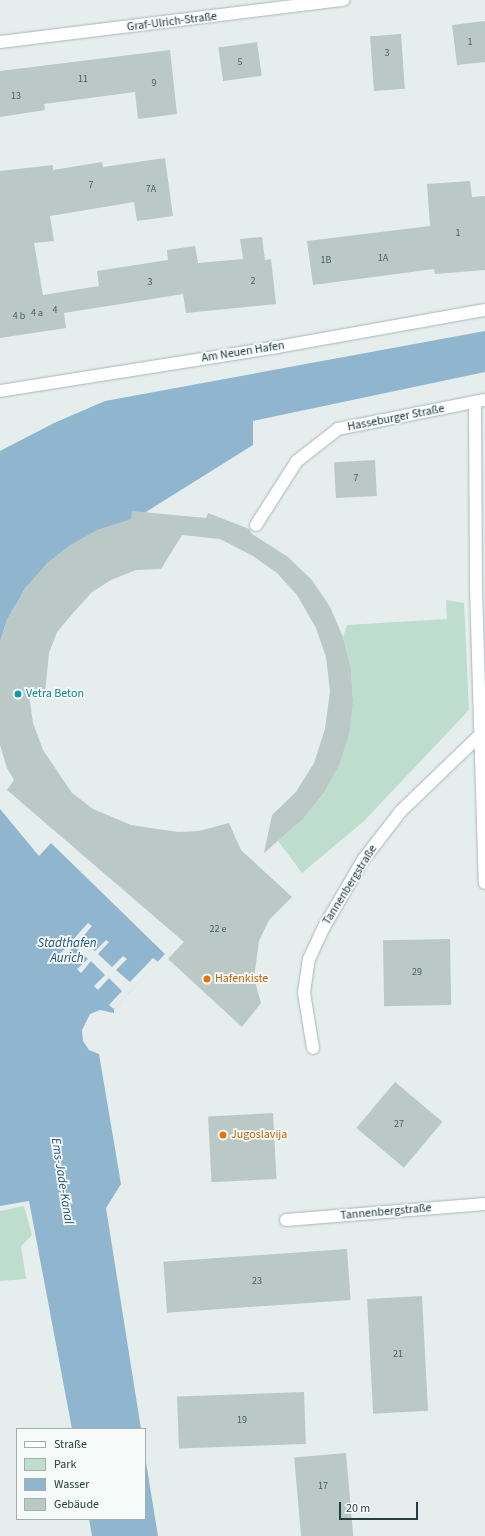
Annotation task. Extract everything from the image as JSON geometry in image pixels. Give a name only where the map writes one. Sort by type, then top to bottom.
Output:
[{"type":"street","name":"Graf-Ulrich-Straße","points":[[0,42],[343,0]]},
{"type":"street","name":"Am Neuen Hafen","points":[[0,391],[277,347],[485,310]]},
{"type":"street","name":"Hasseburger Straße","points":[[256,525],[297,461],[338,429],[480,401]]},
{"type":"street","points":[[480,401],[480,735],[485,883]]},
{"type":"street","name":"Tannenbergstraße","points":[[313,1048],[304,993],[309,959],[324,927],[363,860],[401,812],[480,735]]},
{"type":"street","name":"Tannenbergstraße","points":[[286,1220],[485,1204]]},
{"type":"green space","points":[[446,600],[464,603],[469,710],[364,821],[302,873],[278,841],[303,819],[323,794],[353,701],[351,669],[343,637],[347,625],[447,619]]},
{"type":"green space","points":[[24,1206],[32,1235],[21,1246],[26,1279],[0,1281],[0,1211]]},
{"type":"water","points":[[485,331],[485,372],[253,421],[253,445],[26,587],[7,620],[0,642],[0,451],[54,423],[105,401]]},
{"type":"water","name":"Stadthafen Aurich","points":[[0,809],[39,856],[51,843],[165,954],[114,1009],[114,1013],[100,1010],[90,1014],[82,1030],[83,1041],[89,1050],[99,1054],[121,1184],[106,1208],[141,1428],[72,1428],[29,1201],[0,1206]]},
{"type":"water","points":[[146,1462],[158,1536],[92,1536],[89,1520],[146,1520]]},
{"type":"pier","points":[[88,923],[92,926],[82,938],[95,951],[106,940],[109,942],[98,954],[112,967],[123,956],[127,959],[116,970],[130,982],[153,958],[158,962],[114,1009],[109,1005],[122,991],[109,978],[98,990],[94,986],[105,975],[91,961],[81,973],[77,969],[88,959],[74,946],[63,957],[60,954]]},
{"type":"building","points":[[485,21],[485,62],[457,65],[452,25]]},
{"type":"building","points":[[401,34],[405,89],[374,91],[370,36]]},
{"type":"building","points":[[257,42],[262,76],[223,81],[218,47]]},
{"type":"building","points":[[170,50],[177,114],[138,119],[135,92],[44,104],[45,110],[0,117],[0,71]]},
{"type":"building","points":[[165,158],[173,216],[137,221],[134,202],[50,216],[54,241],[34,243],[43,295],[99,286],[97,271],[168,260],[167,250],[195,246],[198,263],[243,259],[240,239],[262,237],[265,260],[271,259],[276,304],[186,313],[183,294],[64,313],[66,328],[0,338],[0,171],[53,165],[53,170],[102,162],[103,167]]},
{"type":"building","points":[[470,181],[472,197],[485,196],[485,270],[435,274],[434,269],[313,285],[307,241],[430,226],[427,184]]},
{"type":"building","points":[[375,460],[377,496],[336,498],[334,462]]},
{"type":"building","name":"Vetra Beton","points":[[132,511],[206,518],[208,513],[249,529],[252,534],[288,557],[312,580],[330,607],[343,637],[351,669],[353,701],[349,734],[339,765],[323,794],[303,819],[264,853],[272,815],[296,792],[314,763],[325,729],[330,691],[326,657],[316,628],[297,595],[277,573],[253,556],[220,539],[182,535],[161,569],[136,570],[111,580],[92,592],[57,632],[49,653],[45,693],[29,695],[33,723],[43,750],[72,793],[93,809],[131,825],[178,832],[199,831],[229,823],[241,850],[292,897],[269,920],[259,941],[254,978],[261,1003],[242,1027],[168,959],[184,942],[7,790],[14,780],[7,768],[0,745],[0,642],[7,620],[26,587],[47,563],[70,545],[97,530],[131,519]]},
{"type":"building","points":[[450,939],[451,1005],[384,1006],[383,940]]},
{"type":"building","points":[[395,1082],[442,1122],[404,1168],[356,1128]]},
{"type":"building","points":[[273,1113],[276,1179],[212,1182],[208,1116]]},
{"type":"building","points":[[347,1249],[351,1300],[167,1313],[163,1262]]},
{"type":"building","points":[[422,1296],[428,1411],[373,1414],[367,1299]]},
{"type":"building","points":[[304,1392],[306,1444],[179,1448],[177,1396]]},
{"type":"building","points":[[346,1453],[353,1536],[301,1536],[294,1458]]},
{"type":"place","name":"Vetra Beton","points":[[18,694]]},
{"type":"place","name":"Hafenkiste","points":[[207,979]]},
{"type":"place","name":"Jugoslavija","points":[[223,1135]]},
{"type":"water label","name":"Ems-Jade-Kanal","points":[[62,1181]]}]
